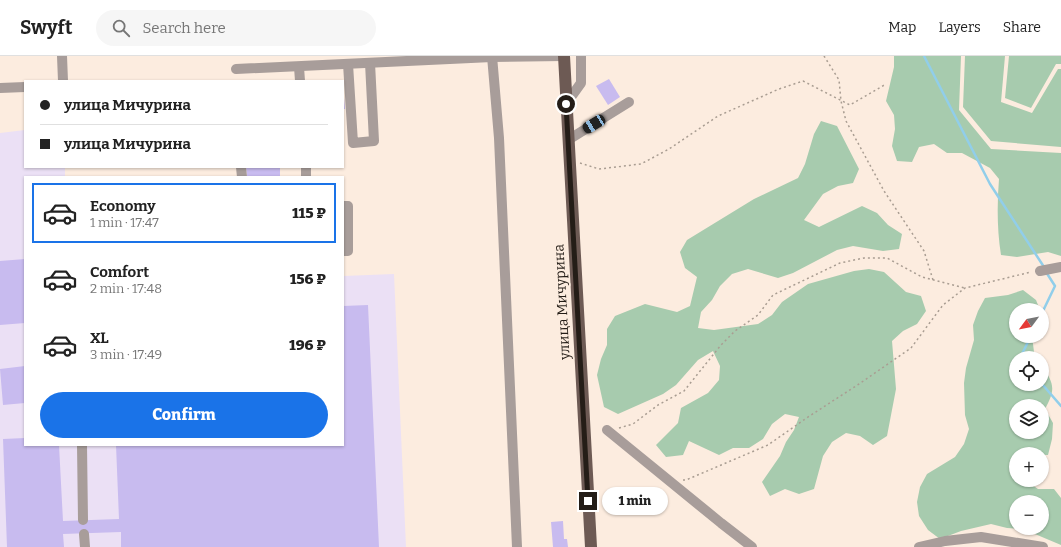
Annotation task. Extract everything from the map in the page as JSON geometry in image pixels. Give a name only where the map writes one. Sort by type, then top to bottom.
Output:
[{"type":"main road","name":"улица Мичурина","points":[[563,56],[591,547]]},
{"type":"lane","points":[[62,56],[63,80]]},
{"type":"lane","points":[[492,56],[498,138],[518,547]]},
{"type":"lane","points":[[236,69],[370,64],[492,56],[563,56]]},
{"type":"lane","points":[[566,104],[581,83],[580,56]]},
{"type":"lane","points":[[348,64],[353,142],[374,141],[370,64]]},
{"type":"lane","points":[[299,67],[300,80]]},
{"type":"lane","points":[[0,88],[24,87]]},
{"type":"lane","points":[[568,140],[629,102]]},
{"type":"lane","points":[[344,206],[348,206],[348,251],[344,251]]},
{"type":"lane","points":[[1045,270],[1061,267]]},
{"type":"lane","points":[[607,430],[720,524],[752,547]]},
{"type":"lane","points":[[82,446],[83,520]]},
{"type":"lane","points":[[84,534],[85,547]]},
{"type":"lane","points":[[919,547],[945,541],[981,537],[1043,547]]},
{"type":"path","points":[[824,56],[839,80],[841,101],[846,121],[884,191],[924,251],[934,280]]},
{"type":"path","points":[[569,160],[599,169],[641,164],[669,149],[718,116],[779,89],[803,81],[850,106],[886,84]]},
{"type":"path","points":[[607,430],[633,424],[658,405],[684,391],[721,344],[735,331],[758,315],[773,295],[840,263],[864,258],[887,258],[922,277],[966,288]]},
{"type":"path","points":[[669,481],[686,480],[768,445],[911,348],[943,305],[966,288],[1045,270]]},
{"type":"shaded area","points":[[24,130],[24,168],[65,168],[65,176],[24,176],[24,446],[344,446],[344,276],[394,274],[406,547],[0,547],[0,133]]},
{"type":"green space","points":[[894,56],[961,56],[959,110],[991,149],[1061,153],[1061,256],[1048,252],[1017,257],[1001,255],[998,217],[999,179],[990,168],[962,153],[947,153],[934,144],[919,147],[912,162],[897,161],[892,146],[895,129],[894,115],[886,101],[894,67]]},
{"type":"green space","points":[[965,56],[1005,56],[1001,102],[1032,113],[1058,69],[1061,69],[1061,147],[991,141],[963,107]]},
{"type":"green space","points":[[1009,56],[1061,56],[1061,64],[1056,64],[1031,108],[1005,98]]},
{"type":"green space","points":[[821,121],[837,126],[859,169],[853,183],[838,186],[823,194],[804,220],[819,227],[862,206],[877,213],[888,225],[902,234],[899,249],[883,251],[853,246],[837,250],[793,273],[778,278],[748,269],[732,274],[720,286],[712,300],[701,312],[698,328],[714,330],[758,324],[772,315],[782,302],[808,284],[854,271],[869,269],[884,272],[906,292],[921,296],[926,311],[917,324],[903,331],[892,341],[896,389],[887,436],[873,445],[860,436],[846,433],[832,442],[823,456],[814,489],[799,494],[785,489],[770,496],[762,482],[780,456],[799,417],[785,414],[772,424],[763,439],[749,448],[733,448],[719,455],[689,441],[683,455],[666,457],[656,445],[678,423],[681,408],[708,393],[719,380],[720,366],[713,351],[698,360],[676,385],[663,394],[618,414],[604,407],[597,375],[601,359],[607,345],[607,329],[615,316],[645,304],[677,312],[690,306],[697,277],[685,268],[680,252],[687,240],[754,199],[798,178],[805,164],[814,134]]},
{"type":"green space","points":[[1023,290],[1036,300],[1037,303],[1009,303],[1009,343],[1033,343],[1034,351],[1009,351],[1009,391],[1049,391],[1049,377],[1052,387],[1051,396],[1049,402],[1049,399],[1009,399],[1009,439],[1049,439],[1049,416],[1053,423],[1052,439],[1049,451],[1049,447],[1009,447],[1009,487],[1054,489],[1061,498],[1061,545],[1037,535],[1049,535],[1049,495],[1009,495],[1009,528],[991,524],[961,531],[940,539],[928,530],[919,516],[917,502],[920,487],[927,474],[955,457],[964,444],[969,429],[965,415],[964,383],[966,368],[974,340],[973,325],[985,298],[1008,295]]},
{"type":"building","points":[[609,79],[620,97],[608,105],[596,86]]},
{"type":"building","points":[[246,168],[280,168],[280,176],[247,176]]},
{"type":"building","points":[[24,259],[24,323],[0,325],[0,261]]},
{"type":"building","points":[[368,305],[379,547],[121,547],[121,532],[63,534],[64,547],[7,547],[3,439],[24,438],[24,446],[59,446],[63,521],[119,519],[116,446],[344,446],[344,306]]},
{"type":"building","points":[[24,366],[24,403],[3,405],[0,369]]},
{"type":"building","points":[[563,521],[564,539],[567,539],[568,547],[553,547],[551,522]]},
{"type":"waterway","points":[[924,56],[990,184],[1044,267]]},
{"type":"waterway","points":[[1046,272],[1055,286],[1047,303]]},
{"type":"waterway","points":[[1024,351],[1028,343]]},
{"type":"waterway","points":[[1048,391],[1061,406]]},
{"type":"route","points":[[566,104],[588,501]]}]
